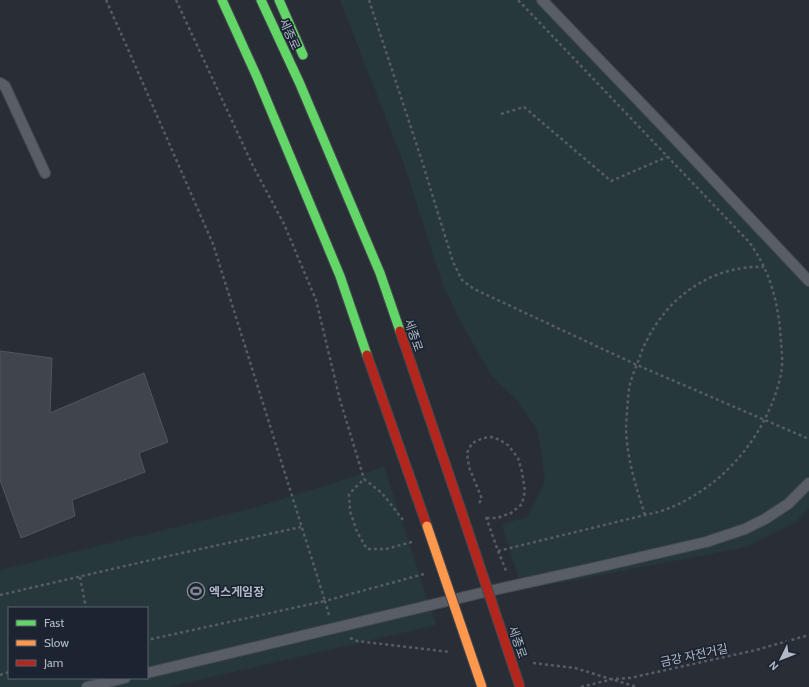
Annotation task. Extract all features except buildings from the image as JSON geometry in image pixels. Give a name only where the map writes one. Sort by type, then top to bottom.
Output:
[{"type":"highway","points":[[222,0],[257,77],[340,276],[482,687]]},
{"type":"highway","name":"세종로","points":[[261,0],[300,84],[380,273],[520,687]]},
{"type":"highway","points":[[279,0],[306,65]]},
{"type":"highway","points":[[330,132],[380,273]]},
{"type":"lane","points":[[542,0],[809,281]]},
{"type":"lane","points":[[0,84],[5,86],[45,173]]},
{"type":"lane","points":[[148,673],[489,590],[706,542],[745,529],[765,520],[788,504],[809,483]]},
{"type":"lane","points":[[87,687],[121,679]]},
{"type":"path","points":[[106,0],[201,213],[213,244],[329,615],[335,628]]},
{"type":"path","points":[[176,0],[253,166],[284,224],[316,300],[340,400],[364,479],[382,493],[404,521]]},
{"type":"path","points":[[369,0],[421,158],[453,262],[462,280],[474,289],[637,365],[809,439]]},
{"type":"path","points":[[498,551],[656,513],[675,506],[699,493],[714,482],[738,458],[757,433],[776,392],[781,372],[782,357],[779,318],[774,296],[764,267],[750,244],[518,0]]},
{"type":"path","points":[[501,114],[524,107],[611,181],[667,157]]},
{"type":"path","points":[[646,515],[634,480],[629,456],[626,429],[630,383],[646,342],[670,306],[682,295],[701,282],[718,274],[738,268],[753,266],[764,267]]},
{"type":"path","points":[[475,508],[482,499],[469,467],[467,453],[472,443],[483,438],[492,437],[500,440],[508,446],[518,458],[525,491],[522,504],[511,513],[497,518]]},
{"type":"path","points":[[364,479],[349,494],[350,511],[357,532],[367,549],[386,549],[413,542]]},
{"type":"path","points":[[486,518],[511,586]]},
{"type":"path","points":[[0,595],[302,527]]},
{"type":"path","points":[[148,640],[325,601],[429,573]]},
{"type":"path","points":[[80,577],[86,607]]},
{"type":"path","name":"금강 자전거길","points":[[581,687],[613,679],[630,678],[756,650],[809,635]]},
{"type":"path","points":[[613,679],[637,687]]},
{"type":"shaded area","points":[[340,0],[543,0],[809,275],[809,508],[794,523],[746,547],[522,590],[502,524],[528,517],[545,481],[538,431],[517,400],[491,375],[461,322],[443,285],[404,164]]},
{"type":"shaded area","points":[[384,467],[436,625],[168,687],[0,687],[0,570],[254,508]]},
{"type":"traffic: fast","points":[[222,0],[257,77],[340,276],[367,355]]},
{"type":"traffic: fast","points":[[261,0],[300,84],[380,273],[400,331]]},
{"type":"traffic: fast","points":[[279,0],[303,55]]},
{"type":"traffic: jam","points":[[400,331],[462,513]]},
{"type":"traffic: jam","points":[[367,355],[427,526]]},
{"type":"traffic: jam","points":[[462,513],[520,687]]},
{"type":"traffic: slow","points":[[427,526],[482,687]]},
{"type":"place","name":"엑스게임장","points":[[196,591]]}]
